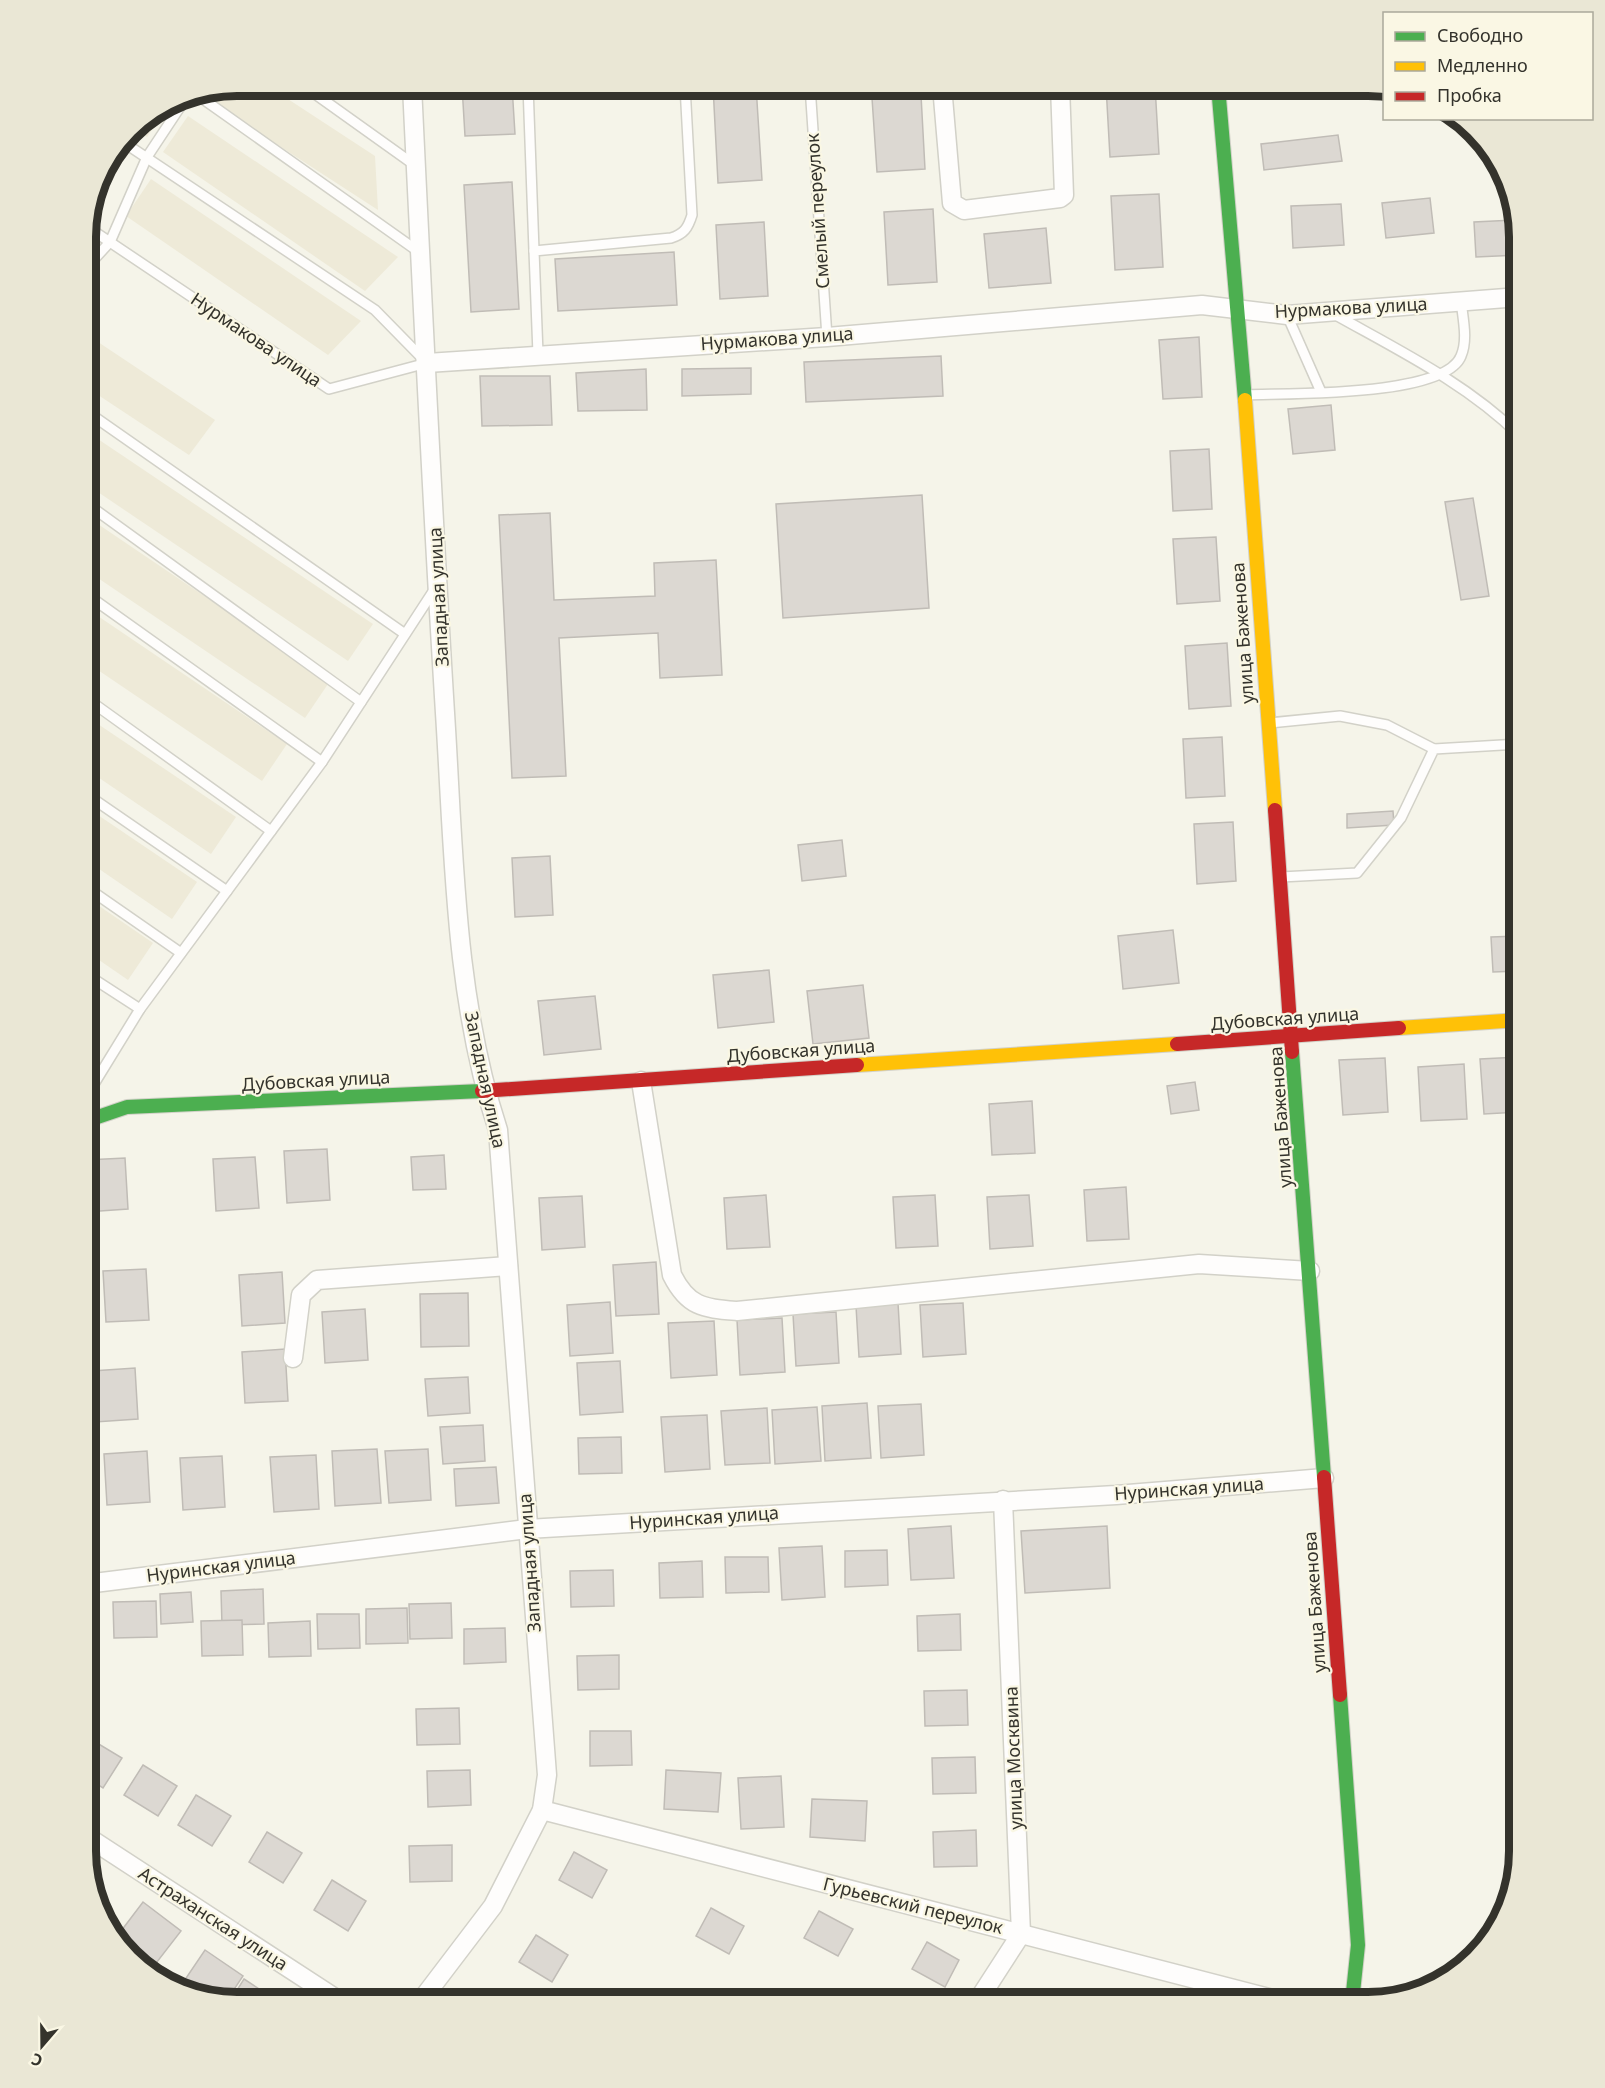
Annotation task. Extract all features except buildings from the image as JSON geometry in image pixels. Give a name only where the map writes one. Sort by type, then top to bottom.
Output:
[{"type":"main road","name":"улица Баженова","points":[[1219,96],[1238,310],[1293,1037],[1358,1945],[1353,1992]]},
{"type":"main road","name":"Дубовская улица","points":[[96,1118],[127,1107],[485,1091],[1509,1021]]},
{"type":"street","name":"Западная улица","points":[[412,96],[437,585],[459,931],[474,1045],[485,1091],[498,1130],[518,1362],[527,1529],[547,1775],[542,1810],[493,1906],[428,1992]]},
{"type":"street","points":[[943,96],[952,203],[964,210],[1060,198],[1064,195],[1060,96]]},
{"type":"street","name":"Нурмакова улица","points":[[427,363],[537,354],[827,337],[1202,305],[1287,315],[1509,298]]},
{"type":"street","points":[[642,1081],[672,1275],[682,1295],[704,1308],[737,1311],[1199,1263],[1310,1271]]},
{"type":"street","points":[[293,1358],[301,1295],[316,1280],[508,1266]]},
{"type":"street","name":"Нуринская улица","points":[[96,1583],[527,1529],[1116,1495],[1324,1478]]},
{"type":"street","name":"улица Москвина","points":[[1003,1500],[1021,1934]]},
{"type":"street","name":"Гурьевский переулок","points":[[542,1810],[1245,1992]]},
{"type":"street","name":"Астраханская улица","points":[[96,1843],[326,1992]]},
{"type":"street","points":[[983,1992],[1021,1934]]},
{"type":"lane","points":[[318,96],[416,166]]},
{"type":"lane","points":[[528,96],[537,354]]},
{"type":"lane","points":[[534,251],[681,234],[689,226],[692,215],[686,96]]},
{"type":"lane","name":"Смелый переулок","points":[[811,96],[827,337]]},
{"type":"lane","points":[[205,100],[420,253]]},
{"type":"lane","points":[[96,257],[110,242],[147,157],[179,109]]},
{"type":"lane","points":[[130,146],[375,310],[427,363]]},
{"type":"lane","name":"Нурмакова улица","points":[[96,233],[328,389],[427,363]]},
{"type":"lane","points":[[1244,395],[1378,390],[1406,386],[1442,375],[1461,357],[1465,341],[1461,302]]},
{"type":"lane","points":[[1331,312],[1442,375],[1497,413],[1509,424]]},
{"type":"lane","points":[[1287,315],[1321,392]]},
{"type":"lane","points":[[96,418],[405,634]]},
{"type":"lane","points":[[96,510],[361,702]]},
{"type":"lane","points":[[96,1081],[140,1009],[322,762],[437,585]]},
{"type":"lane","points":[[96,601],[322,762]]},
{"type":"lane","points":[[96,705],[271,831]]},
{"type":"lane","points":[[1268,724],[1340,716],[1388,726],[1434,749],[1509,745]]},
{"type":"lane","points":[[1280,877],[1357,873],[1401,819],[1434,749]]},
{"type":"lane","points":[[96,801],[227,891]]},
{"type":"lane","points":[[96,893],[181,953]]},
{"type":"lane","points":[[96,980],[140,1009]]},
{"type":"shaded area","points":[[237,96],[283,96],[375,156],[378,210],[208,99]]},
{"type":"shaded area","points":[[188,116],[398,257],[365,291],[163,152]]},
{"type":"shaded area","points":[[158,121],[147,137],[141,133]]},
{"type":"shaded area","points":[[151,179],[361,321],[328,355],[126,216]]},
{"type":"shaded area","points":[[96,341],[215,420],[189,455],[96,394]]},
{"type":"shaded area","points":[[96,438],[373,624],[348,661],[96,491]]},
{"type":"shaded area","points":[[96,523],[330,681],[305,718],[96,577]]},
{"type":"shaded area","points":[[96,615],[287,744],[262,781],[96,669]]},
{"type":"shaded area","points":[[96,723],[236,817],[211,854],[96,776]]},
{"type":"shaded area","points":[[96,814],[197,882],[172,919],[96,867]]},
{"type":"shaded area","points":[[96,904],[153,943],[128,980],[96,958]]},
{"type":"traffic: fast","points":[[1219,96],[1245,400]]},
{"type":"traffic: fast","points":[[1292,1052],[1324,1477]]},
{"type":"traffic: fast","points":[[96,1118],[127,1107],[482,1091]]},
{"type":"traffic: fast","points":[[1340,1695],[1358,1945],[1353,1992]]},
{"type":"traffic: slow","points":[[1245,400],[1275,810]]},
{"type":"traffic: slow","points":[[1399,1028],[1509,1021]]},
{"type":"traffic: slow","points":[[857,1065],[1177,1044]]},
{"type":"traffic: jam","points":[[1275,810],[1292,1052]]},
{"type":"traffic: jam","points":[[1177,1044],[1399,1028]]},
{"type":"traffic: jam","points":[[482,1091],[857,1065]]},
{"type":"traffic: jam","points":[[1324,1477],[1340,1695]]}]
